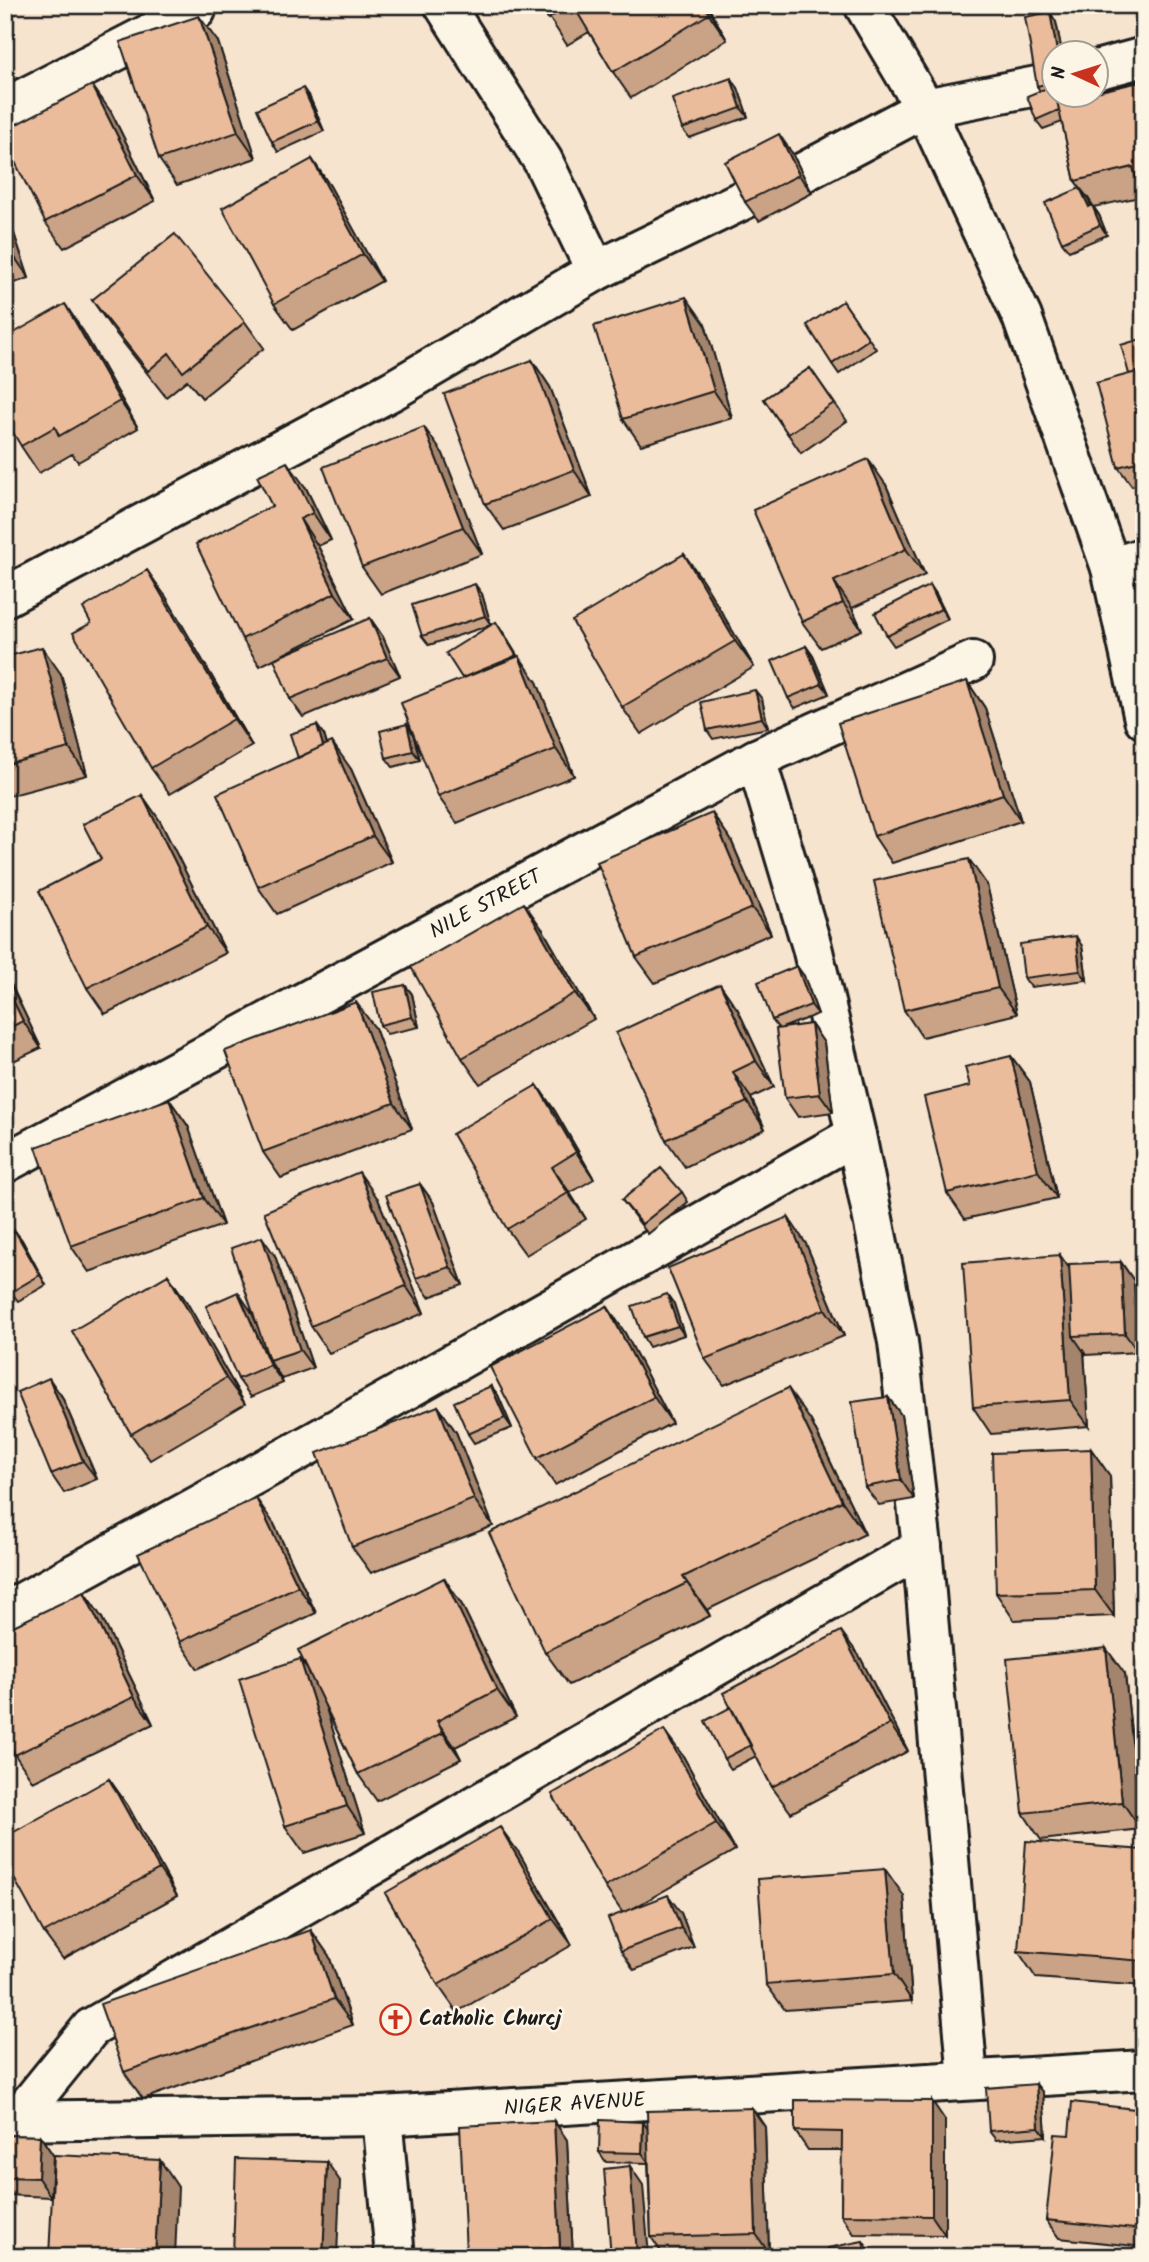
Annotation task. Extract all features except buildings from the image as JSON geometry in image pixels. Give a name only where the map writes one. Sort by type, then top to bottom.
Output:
[{"type":"street","points":[[444,5],[543,161],[596,271]]},
{"type":"street","points":[[864,5],[925,108],[1023,317],[1127,562],[1144,719]]},
{"type":"street","points":[[5,108],[196,10]]},
{"type":"street","points":[[1110,66],[1144,57]]},
{"type":"street","points":[[802,173],[925,108],[1040,85]]},
{"type":"street","points":[[5,597],[393,390],[596,271],[747,198]]},
{"type":"street","name":"NILE STREET","points":[[5,1163],[757,759],[973,661]]},
{"type":"street","points":[[757,759],[811,947],[856,1135],[898,1342],[922,1547],[968,2079]]},
{"type":"street","points":[[5,1612],[326,1435],[856,1135]]},
{"type":"street","points":[[10,2122],[91,2028],[922,1547]]},
{"type":"street","name":"NIGER AVENUE","points":[[10,2122],[382,2116],[1144,2070]]},
{"type":"street","points":[[382,2116],[395,2257]]},
{"type":"place","name":"Catholic Churcj","points":[[396,2019]]}]
